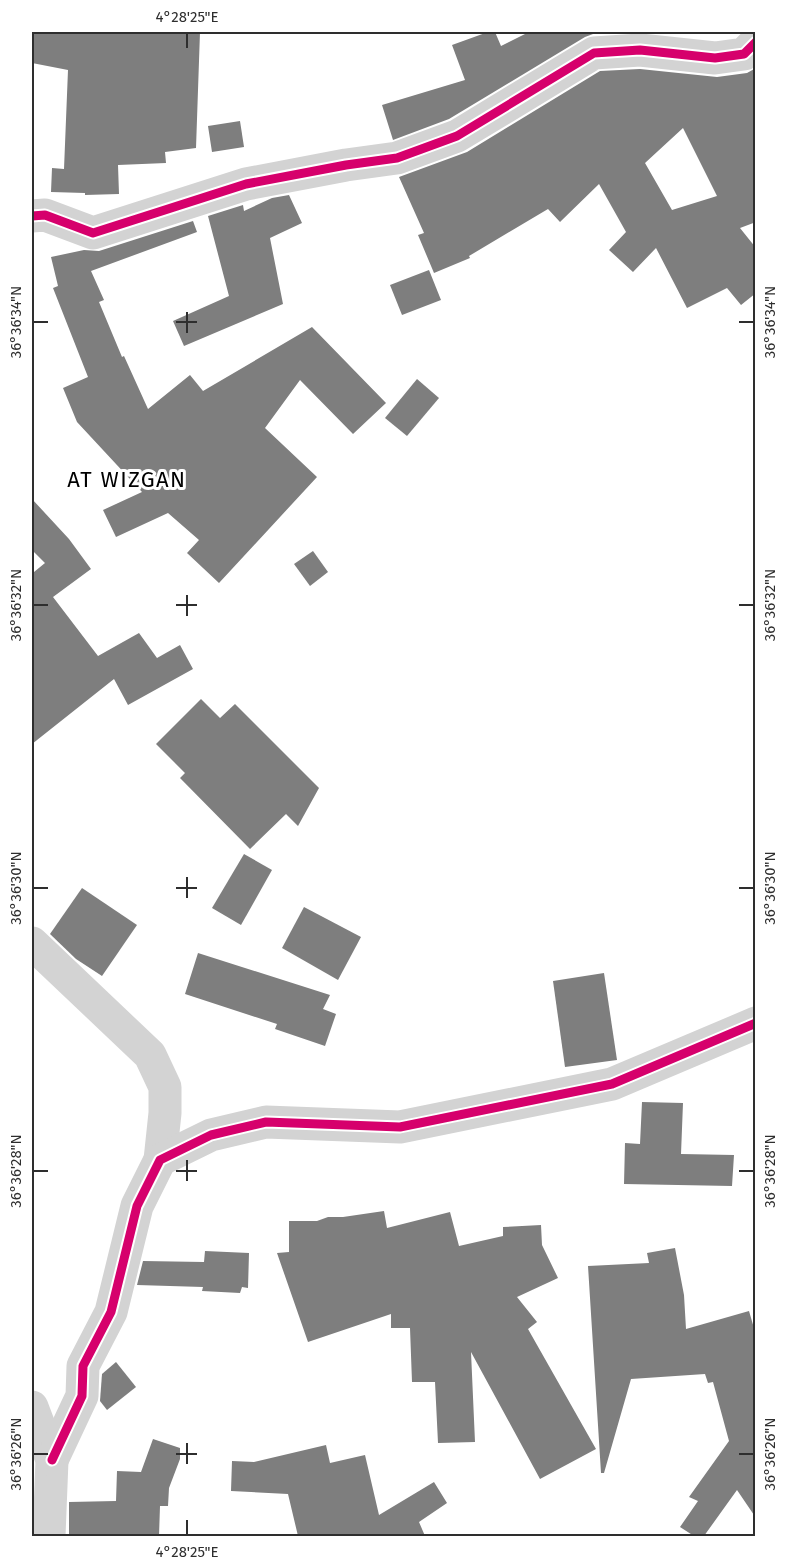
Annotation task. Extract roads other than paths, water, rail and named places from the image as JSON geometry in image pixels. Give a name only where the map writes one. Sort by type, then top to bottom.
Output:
[{"type":"street","points":[[32,216],[45,214],[93,233],[246,184],[397,158],[457,136],[594,53],[640,50],[715,58],[744,54],[756,42]]},
{"type":"street","points":[[32,942],[150,1055],[165,1087],[160,1160],[137,1206],[111,1312],[83,1366],[82,1396],[52,1460],[49,1536]]},
{"type":"street","points":[[160,1160],[211,1135],[266,1122],[400,1127],[612,1084],[756,1023]]},
{"type":"street","points":[[32,1407],[52,1460]]},
{"type":"district","name":"AT WIZGAN","points":[[127,479]]}]
